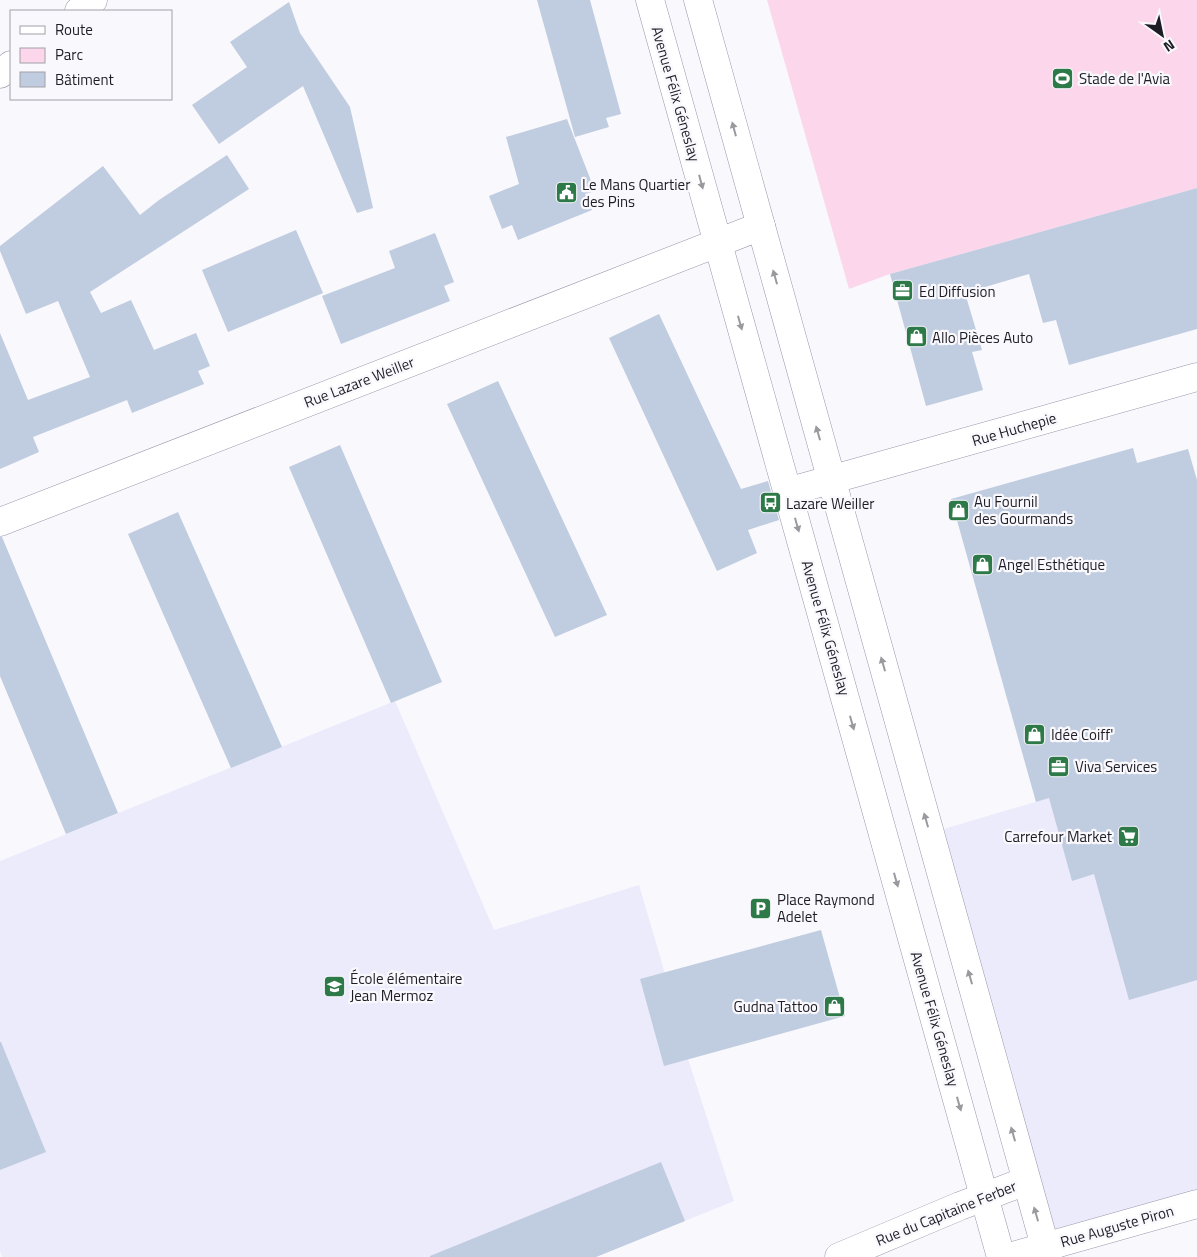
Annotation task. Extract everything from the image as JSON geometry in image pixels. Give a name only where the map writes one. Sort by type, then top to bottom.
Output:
[{"type":"main road","points":[[80,10],[94,0]]},
{"type":"main road","name":"Avenue Félix Géneslay","points":[[650,0],[1001,1257]]},
{"type":"main road","points":[[698,0],[1046,1252]]},
{"type":"main road","points":[[0,74],[10,66]]},
{"type":"main road","name":"Rue Lazare Weiller","points":[[0,522],[761,226]]},
{"type":"main road","name":"Rue Huchepie","points":[[787,492],[1197,377]]},
{"type":"main road","name":"Rue du Capitaine Ferber","points":[[839,1257],[1026,1180]]},
{"type":"main road","name":"Rue Auguste Piron","points":[[1009,1257],[1046,1252],[1197,1204]]},
{"type":"shaded area","name":"École élémentaire Jean Mermoz","points":[[395,701],[494,930],[639,885],[688,1059],[734,1201],[596,1257],[2,1257],[0,1251],[0,861]]},
{"type":"shaded area","points":[[1197,757],[1197,1204],[1045,1247],[930,833]]},
{"type":"green space","points":[[767,0],[1197,0],[1197,188],[890,274],[849,289]]},
{"type":"building","points":[[537,0],[590,0],[621,114],[606,118],[609,127],[575,137]]},
{"type":"building","points":[[289,2],[300,33],[350,107],[373,208],[357,213],[303,86],[219,144],[192,105],[247,67],[230,42]]},
{"type":"building","points":[[567,119],[595,191],[585,194],[592,210],[518,240],[512,225],[502,229],[489,196],[519,184],[506,137]]},
{"type":"building","points":[[227,155],[249,189],[90,292],[101,313],[131,300],[154,350],[196,333],[210,366],[198,371],[204,384],[132,413],[127,400],[33,437],[39,452],[0,469],[0,333],[28,400],[90,377],[58,301],[26,314],[0,251],[0,246],[103,166],[140,215],[159,200]]},
{"type":"building","points":[[1197,188],[1197,329],[1069,365],[1056,320],[1043,323],[1029,274],[965,293],[982,350],[972,352],[983,390],[926,406],[890,274]]},
{"type":"building","points":[[296,230],[323,293],[228,332],[202,270]]},
{"type":"building","points":[[435,233],[454,282],[444,286],[450,301],[341,344],[322,296],[395,268],[389,251]]},
{"type":"building","points":[[659,314],[741,489],[768,481],[779,520],[748,530],[757,553],[717,571],[609,338]]},
{"type":"building","points":[[498,381],[607,615],[555,637],[447,404]]},
{"type":"building","points":[[340,445],[442,682],[391,703],[289,467]]},
{"type":"building","points":[[1133,448],[1137,463],[1188,449],[1197,480],[1197,980],[1129,1000],[1094,874],[1072,881],[1049,798],[1036,802],[951,499]]},
{"type":"building","points":[[178,512],[282,747],[231,768],[128,534]]},
{"type":"building","points":[[0,537],[2,537],[118,813],[66,834],[0,676]]},
{"type":"building","points":[[821,930],[845,1016],[664,1066],[640,979]]},
{"type":"building","points":[[0,1042],[46,1152],[0,1170]]},
{"type":"building","points":[[661,1162],[685,1221],[596,1257],[430,1257],[430,1256]]},
{"type":"place","name":"Stade de l'Avia","points":[[1063,78]]},
{"type":"place","name":"Le Mans Quartier des Pins","points":[[566,193]]},
{"type":"place","name":"Ed Diffusion","points":[[903,291]]},
{"type":"place","name":"Allo Pièces Auto","points":[[916,337]]},
{"type":"place","name":"Lazare Weiller","points":[[770,503]]},
{"type":"place","name":"Au Fournil des Gourmands","points":[[958,510]]},
{"type":"place","name":"Angel Esthétique","points":[[982,564]]},
{"type":"place","name":"Idée Coiff'","points":[[1035,734]]},
{"type":"place","name":"Viva Services","points":[[1059,766]]},
{"type":"place","name":"Carrefour Market","points":[[1128,836]]},
{"type":"place","name":"Place Raymond Adelet","points":[[761,908]]},
{"type":"place","name":"École élémentaire Jean Mermoz","points":[[334,987]]},
{"type":"place","name":"Gudna Tattoo","points":[[834,1006]]}]
